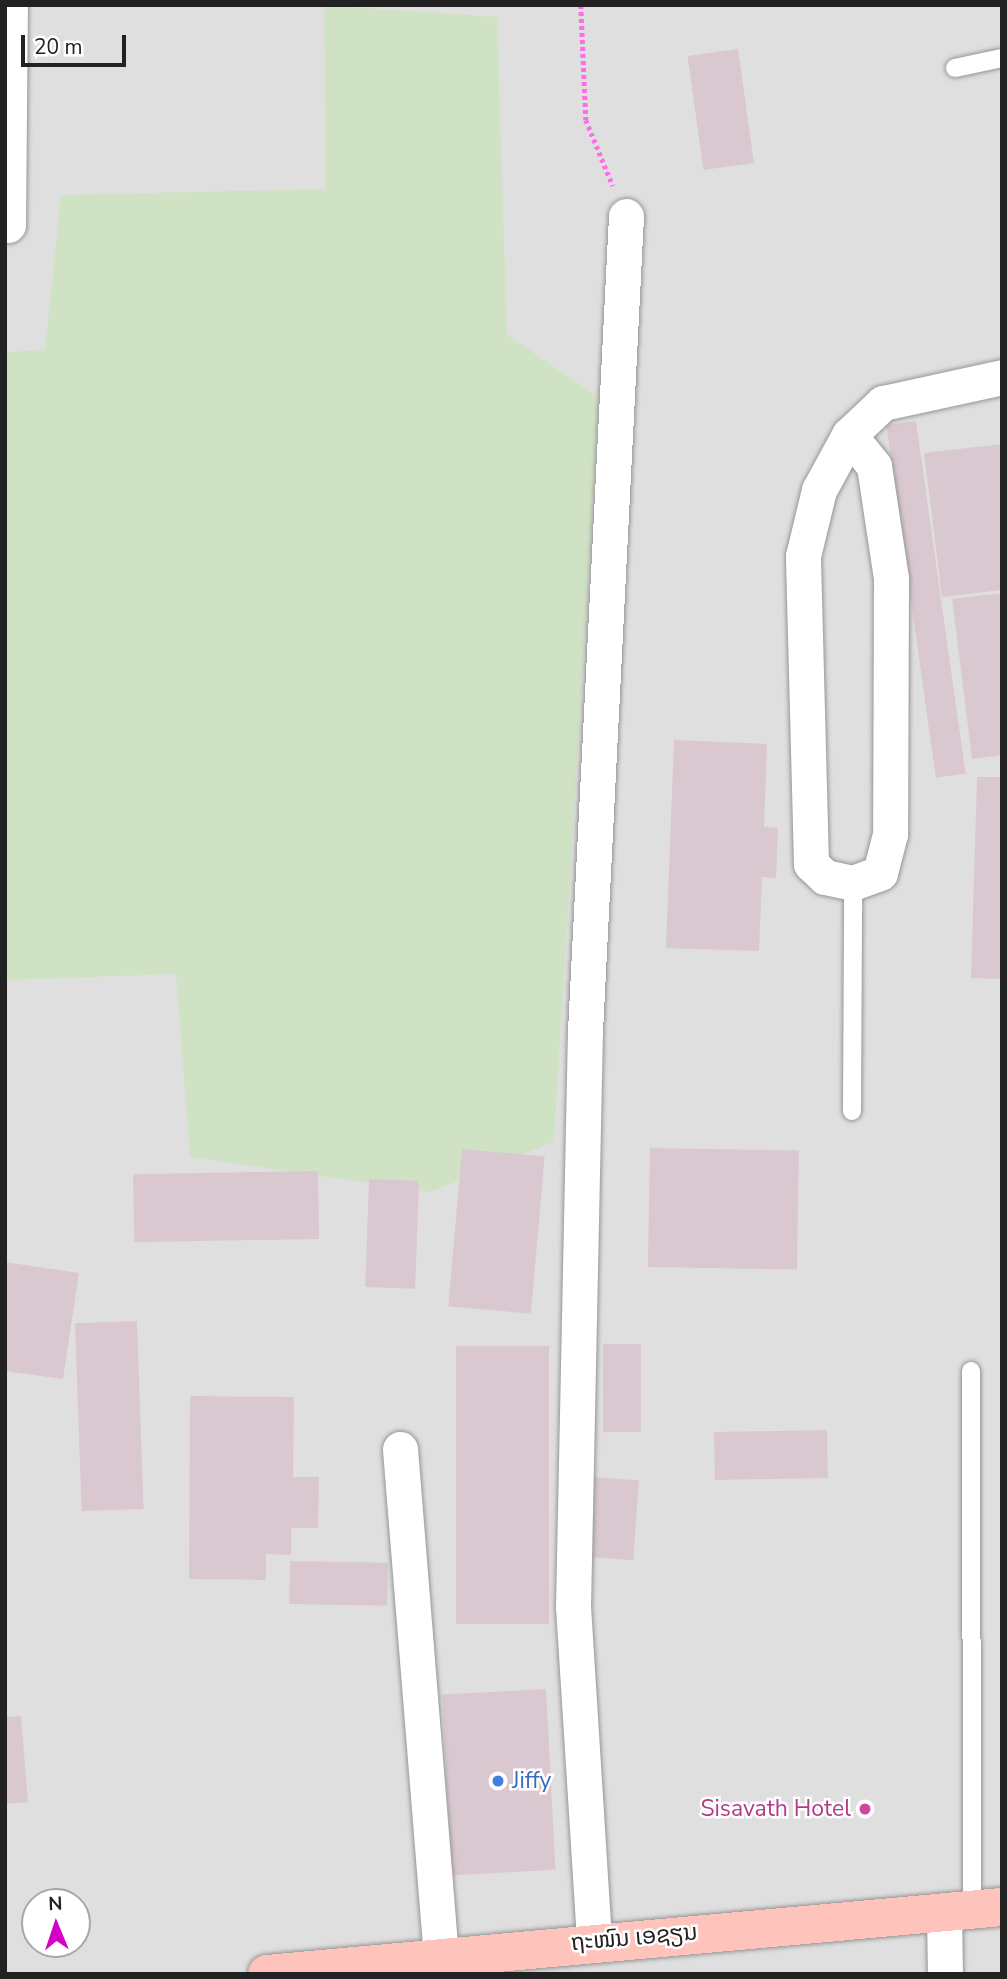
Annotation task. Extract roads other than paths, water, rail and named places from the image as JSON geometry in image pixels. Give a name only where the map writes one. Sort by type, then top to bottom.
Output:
[{"type":"main road","name":"ຖະໜົນ ເອຊຽນ","points":[[267,1974],[445,1965],[594,1940],[972,1909]]},
{"type":"street","points":[[8,225],[10,5]]},
{"type":"street","points":[[594,1940],[573,1607],[585,1031],[625,216]]},
{"type":"street","points":[[849,435],[874,466],[891,578],[890,834],[880,873],[853,883],[825,877],[811,864],[803,556],[819,490],[849,435],[883,403],[1002,377]]},
{"type":"street","points":[[400,1449],[445,1965]]},
{"type":"street","points":[[946,1974],[972,1909]]},
{"type":"lane","points":[[955,68],[1002,58]]},
{"type":"lane","points":[[852,1111],[853,883]]},
{"type":"lane","points":[[971,1371],[972,1909]]},
{"type":"place","name":"Jiffy","points":[[498,1781]]},
{"type":"place","name":"Sisavath Hotel","points":[[865,1809]]}]
